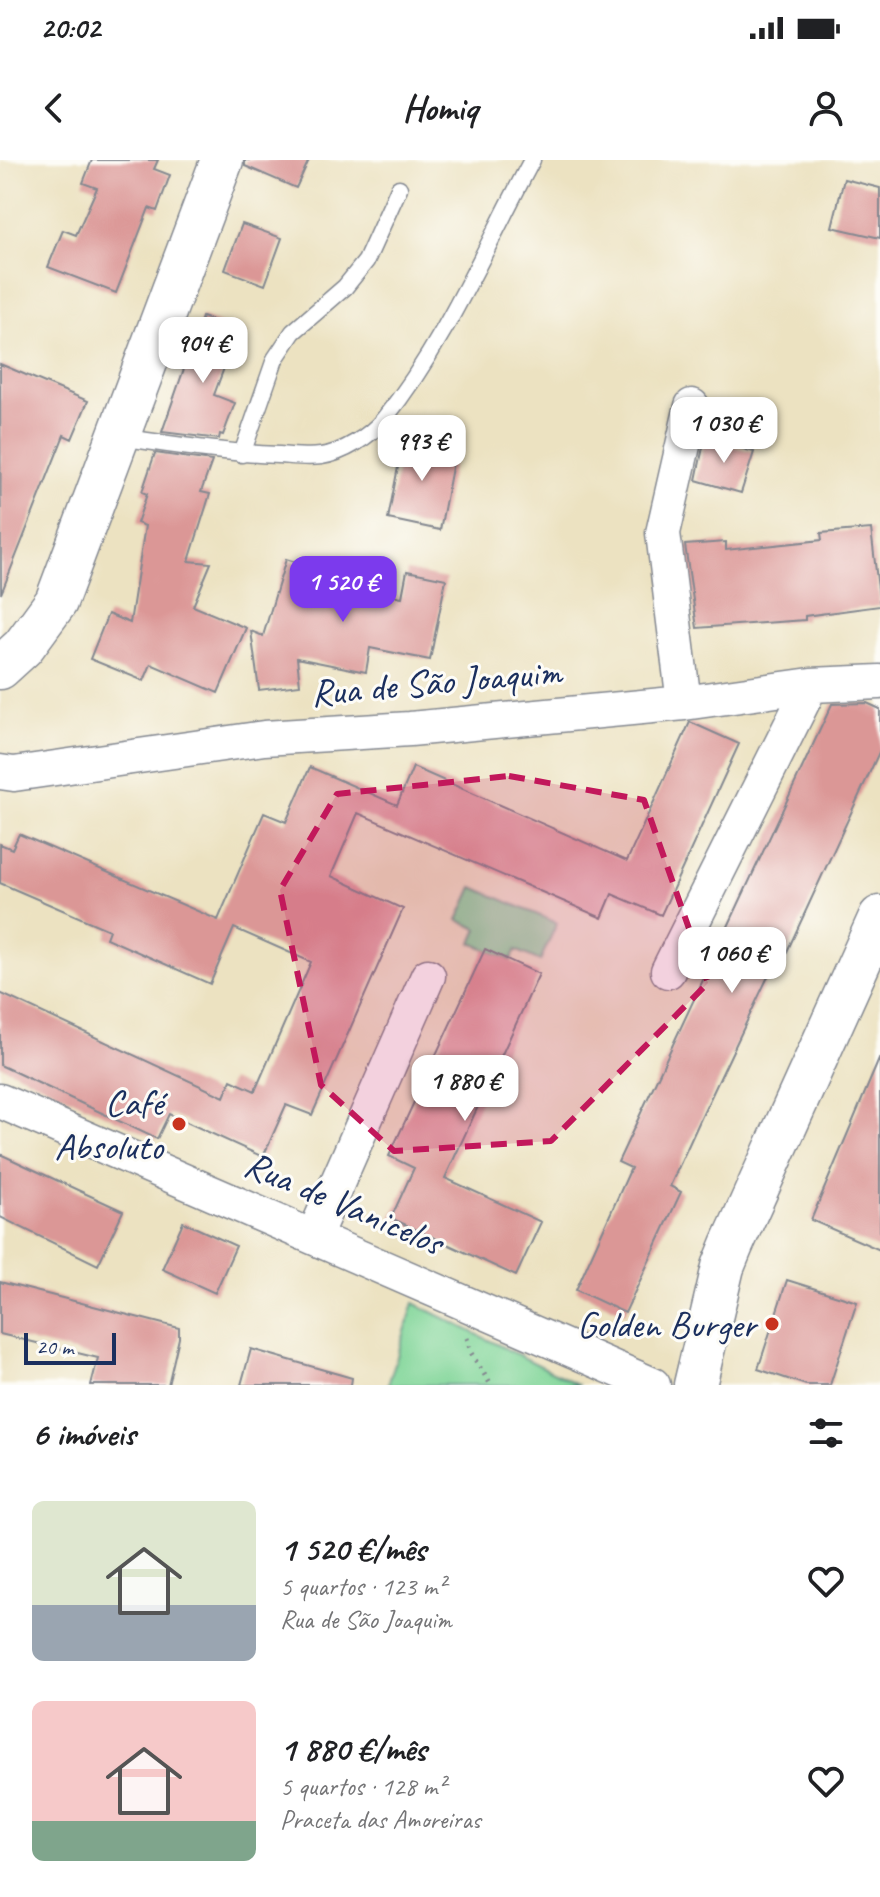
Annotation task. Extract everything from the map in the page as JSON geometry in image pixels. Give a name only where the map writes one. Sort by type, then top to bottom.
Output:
[{"type":"street","points":[[0,668],[23,647],[56,602],[222,160]]},
{"type":"street","points":[[684,703],[663,533],[692,406]]},
{"type":"street","name":"Rua de São Joaquim","points":[[0,772],[14,774],[264,738],[410,729],[684,703],[811,685],[880,682]]},
{"type":"street","points":[[668,971],[811,685]]},
{"type":"street","points":[[695,1385],[723,1267],[880,917]]},
{"type":"street","points":[[314,1236],[428,976]]},
{"type":"street","name":"Rua de Vanicelos","points":[[0,1101],[653,1385]]},
{"type":"lane","points":[[118,437],[242,454],[323,456],[363,437],[383,420],[437,340],[532,160]]},
{"type":"lane","points":[[242,454],[275,359],[293,332],[345,287],[366,261],[399,188]]},
{"type":"highlighted area","points":[[509,776],[644,800],[708,983],[551,1141],[394,1151],[321,1085],[280,890],[337,794]]},
{"type":"green space","points":[[473,887],[557,923],[540,961],[516,950],[511,960],[472,943],[478,929],[458,920]]},
{"type":"green space","points":[[414,1303],[579,1385],[388,1385]]},
{"type":"building","points":[[92,160],[158,160],[154,169],[170,175],[157,211],[149,208],[116,293],[48,267],[63,230],[76,235],[97,188],[83,183]]},
{"type":"building","points":[[245,160],[309,160],[296,188],[245,166]]},
{"type":"building","points":[[844,179],[880,188],[880,238],[832,227]]},
{"type":"building","points":[[242,224],[282,238],[265,285],[225,270]]},
{"type":"building","points":[[202,317],[238,330],[214,395],[235,403],[219,439],[162,432]]},
{"type":"building","points":[[0,364],[88,401],[72,439],[64,435],[1,594]]},
{"type":"building","points":[[404,436],[456,447],[440,530],[388,519]]},
{"type":"building","points":[[705,438],[754,452],[741,493],[696,480]]},
{"type":"building","points":[[155,453],[212,461],[201,492],[210,494],[189,561],[211,563],[193,606],[246,628],[218,693],[151,664],[144,681],[90,659],[108,614],[130,623],[145,526],[137,523],[147,494],[142,492]]},
{"type":"building","points":[[871,529],[880,606],[805,616],[805,620],[697,628],[685,545],[726,542],[726,550],[822,540],[821,533]]},
{"type":"building","points":[[286,559],[317,569],[314,580],[402,597],[407,571],[446,579],[430,660],[370,648],[366,672],[297,658],[300,685],[259,690],[251,631],[263,636]]},
{"type":"building","points":[[867,703],[880,709],[880,750],[779,969],[773,966],[670,1186],[681,1192],[625,1313],[576,1290],[631,1168],[618,1162],[832,704]]},
{"type":"building","points":[[690,722],[739,744],[661,915],[612,894],[602,918],[358,813],[331,876],[403,909],[312,1115],[286,1105],[263,1157],[169,1114],[157,1139],[0,1065],[0,993],[224,1097],[231,1080],[255,1091],[311,962],[234,928],[210,984],[106,938],[109,930],[0,883],[0,844],[12,849],[19,834],[218,920],[264,813],[286,822],[310,767],[397,805],[413,767],[627,861]]},
{"type":"building","points":[[485,949],[539,974],[445,1178],[541,1222],[516,1276],[391,1218],[414,1168],[389,1156]]},
{"type":"building","points":[[880,1057],[880,1250],[811,1220]]},
{"type":"building","points":[[0,1154],[123,1211],[98,1265],[0,1217]]},
{"type":"building","points":[[183,1222],[236,1246],[215,1293],[162,1269]]},
{"type":"building","points":[[787,1280],[857,1302],[830,1385],[806,1385],[758,1369]]},
{"type":"building","points":[[0,1282],[179,1328],[168,1385],[91,1385],[98,1358],[0,1334]]},
{"type":"building","points":[[251,1349],[352,1378],[351,1385],[241,1385]]},
{"type":"place","name":"Café Absoluto","points":[[179,1124]]},
{"type":"place","name":"Golden Burger","points":[[772,1324]]}]
